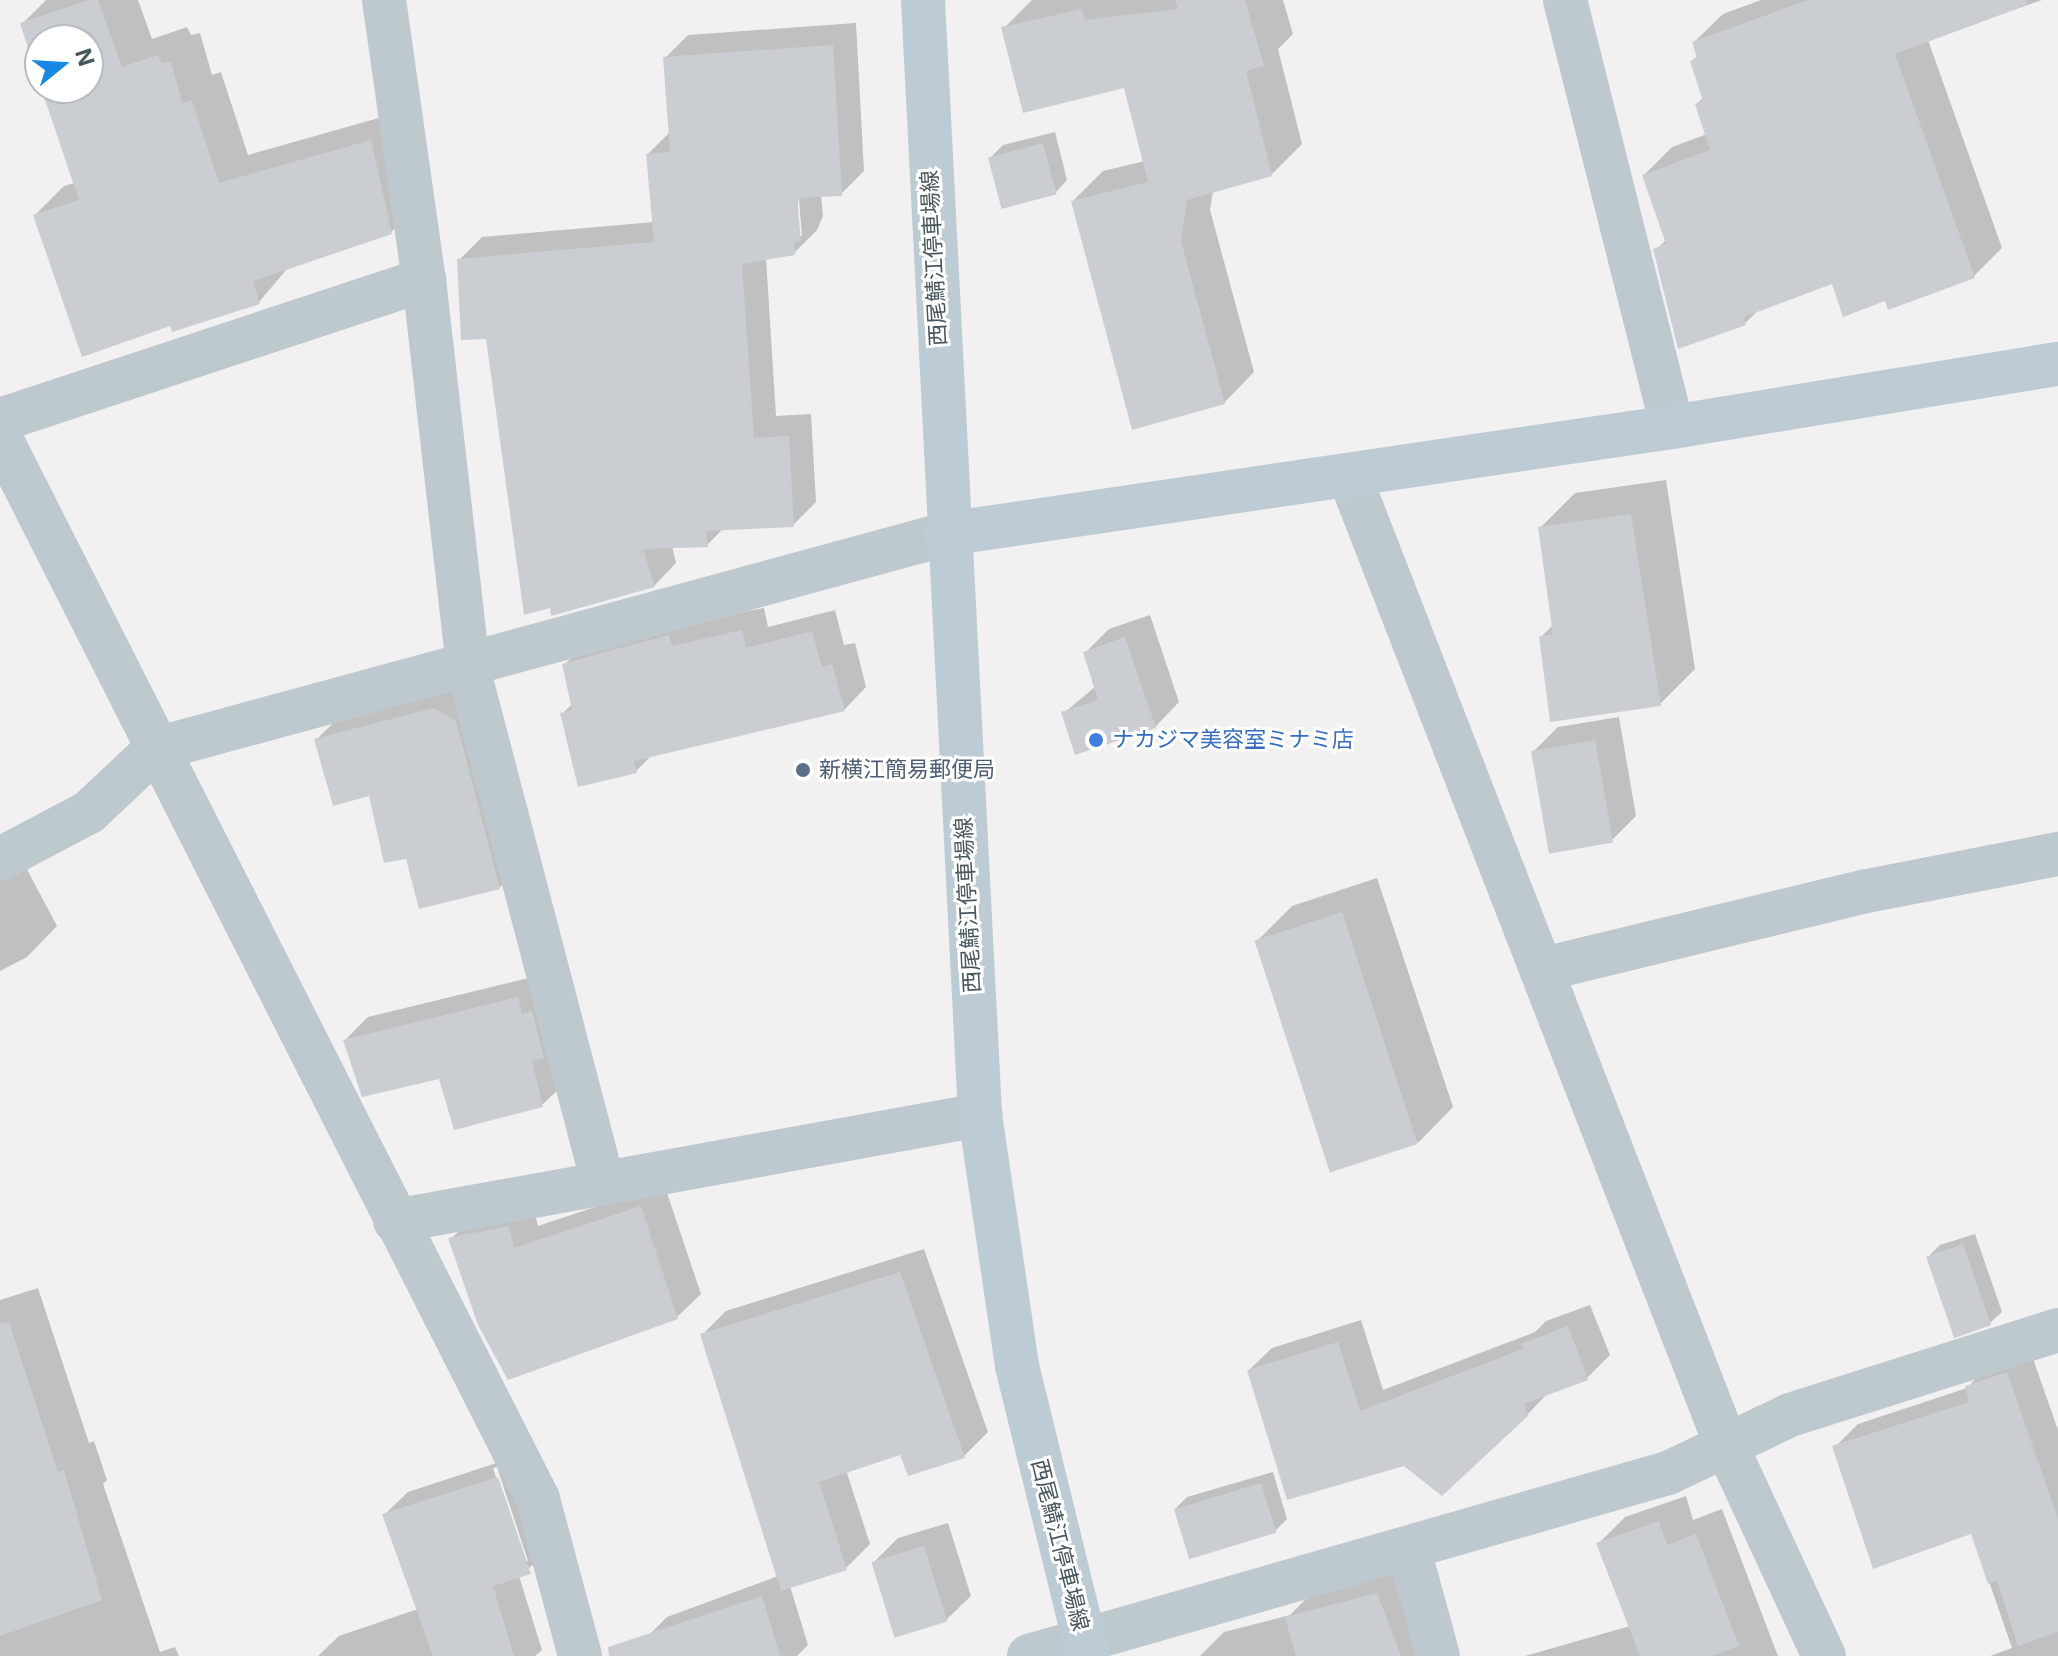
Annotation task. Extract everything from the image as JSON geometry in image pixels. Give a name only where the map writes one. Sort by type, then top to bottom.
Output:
[{"type":"main road","name":"西尾鯖江停車場線","points":[[923,0],[946,534],[980,1115],[1017,1366],[1086,1648]]},
{"type":"main road","points":[[946,534],[1672,427],[2058,364]]},
{"type":"street","points":[[384,0],[424,280],[468,668],[603,1183]]},
{"type":"street","points":[[1565,0],[1672,427]]},
{"type":"street","points":[[0,420],[424,280]]},
{"type":"street","points":[[0,437],[538,1499],[580,1656]]},
{"type":"street","points":[[1349,475],[1544,969],[1726,1445],[1824,1656]]},
{"type":"street","points":[[0,859],[89,812],[156,749],[468,668],[946,534]]},
{"type":"street","points":[[1544,969],[1867,891],[2058,854]]},
{"type":"street","points":[[395,1221],[980,1115]]},
{"type":"street","points":[[1029,1656],[1086,1648],[1668,1473],[1790,1415],[2055,1342]]},
{"type":"street","points":[[1409,1550],[1438,1656]]},
{"type":"building","points":[[89,0],[98,0],[122,67],[158,55],[162,63],[171,61],[182,103],[192,100],[219,183],[371,140],[392,234],[253,281],[260,304],[172,332],[170,326],[82,357],[33,215],[79,200],[46,104],[104,104],[104,24],[24,24],[24,35],[20,23]]},
{"type":"building","points":[[1175,0],[1245,0],[1264,66],[1246,71],[1272,176],[1187,200],[1181,241],[1225,404],[1132,430],[1071,201],[1148,182],[1124,88],[1023,113],[1001,27],[1082,9],[1085,20],[1178,9]]},
{"type":"building","points":[[1808,0],[2026,0],[2027,5],[1895,54],[1975,278],[1888,310],[1885,301],[1843,317],[1832,284],[1744,317],[1746,325],[1678,349],[1653,249],[1666,244],[1642,175],[1710,150],[1695,104],[1703,101],[1690,61],[1697,58],[1692,42]]},
{"type":"building","points":[[833,45],[842,196],[797,198],[801,241],[794,242],[795,255],[742,264],[754,438],[789,436],[794,527],[706,531],[708,547],[643,549],[655,587],[551,616],[550,608],[524,615],[486,339],[461,340],[457,259],[654,242],[646,154],[670,152],[663,57]]},
{"type":"building","points":[[1043,143],[1057,194],[1002,209],[988,158]]},
{"type":"building","points":[[1631,514],[1661,706],[1550,722],[1539,636],[1553,635],[1538,527]]},
{"type":"building","points":[[742,630],[746,648],[812,631],[822,667],[832,664],[845,711],[634,761],[637,773],[578,787],[560,713],[572,710],[562,664],[669,635],[672,646]]},
{"type":"building","points":[[1125,637],[1156,728],[1075,755],[1061,712],[1098,700],[1083,652]]},
{"type":"building","points":[[434,708],[456,721],[500,889],[419,909],[406,859],[384,863],[369,796],[333,806],[314,739]]},
{"type":"building","points":[[1595,740],[1613,842],[1549,854],[1531,751]]},
{"type":"building","points":[[1342,912],[1417,1144],[1330,1172],[1255,940]]},
{"type":"building","points":[[518,997],[522,1014],[532,1011],[544,1058],[532,1061],[543,1107],[454,1130],[439,1079],[362,1097],[343,1040]]},
{"type":"building","points":[[641,1206],[678,1319],[508,1380],[478,1325],[448,1238],[509,1226],[514,1248]]},
{"type":"building","points":[[1963,1244],[1991,1325],[1954,1338],[1926,1257]]},
{"type":"building","points":[[900,1272],[965,1458],[908,1476],[900,1455],[819,1482],[847,1570],[781,1591],[700,1334]]},
{"type":"building","points":[[9,1322],[58,1472],[64,1470],[102,1600],[0,1636],[0,1323]]},
{"type":"building","points":[[1568,1326],[1588,1380],[1524,1404],[1528,1416],[1442,1496],[1404,1466],[1287,1500],[1247,1370],[1338,1342],[1360,1411],[1523,1349],[1521,1344]]},
{"type":"building","points":[[2007,1372],[2058,1519],[2058,1632],[2018,1646],[1997,1581],[1988,1584],[1971,1534],[1873,1569],[1832,1446],[1969,1402],[1965,1386]]},
{"type":"building","points":[[498,1477],[531,1574],[493,1586],[514,1656],[433,1656],[382,1514]]},
{"type":"building","points":[[1261,1483],[1276,1533],[1189,1559],[1174,1510]]},
{"type":"building","points":[[1659,1521],[1667,1545],[1696,1534],[1739,1646],[1711,1656],[1640,1656],[1596,1543]]},
{"type":"building","points":[[924,1546],[947,1622],[895,1638],[871,1562]]},
{"type":"building","points":[[1377,1593],[1401,1656],[1296,1656],[1285,1617]]},
{"type":"building","points":[[762,1596],[780,1656],[609,1656],[608,1647]]},
{"type":"place","name":"ナカジマ美容室ミナミ店","points":[[1096,740]]},
{"type":"place","name":"新横江簡易郵便局","points":[[803,770]]}]
